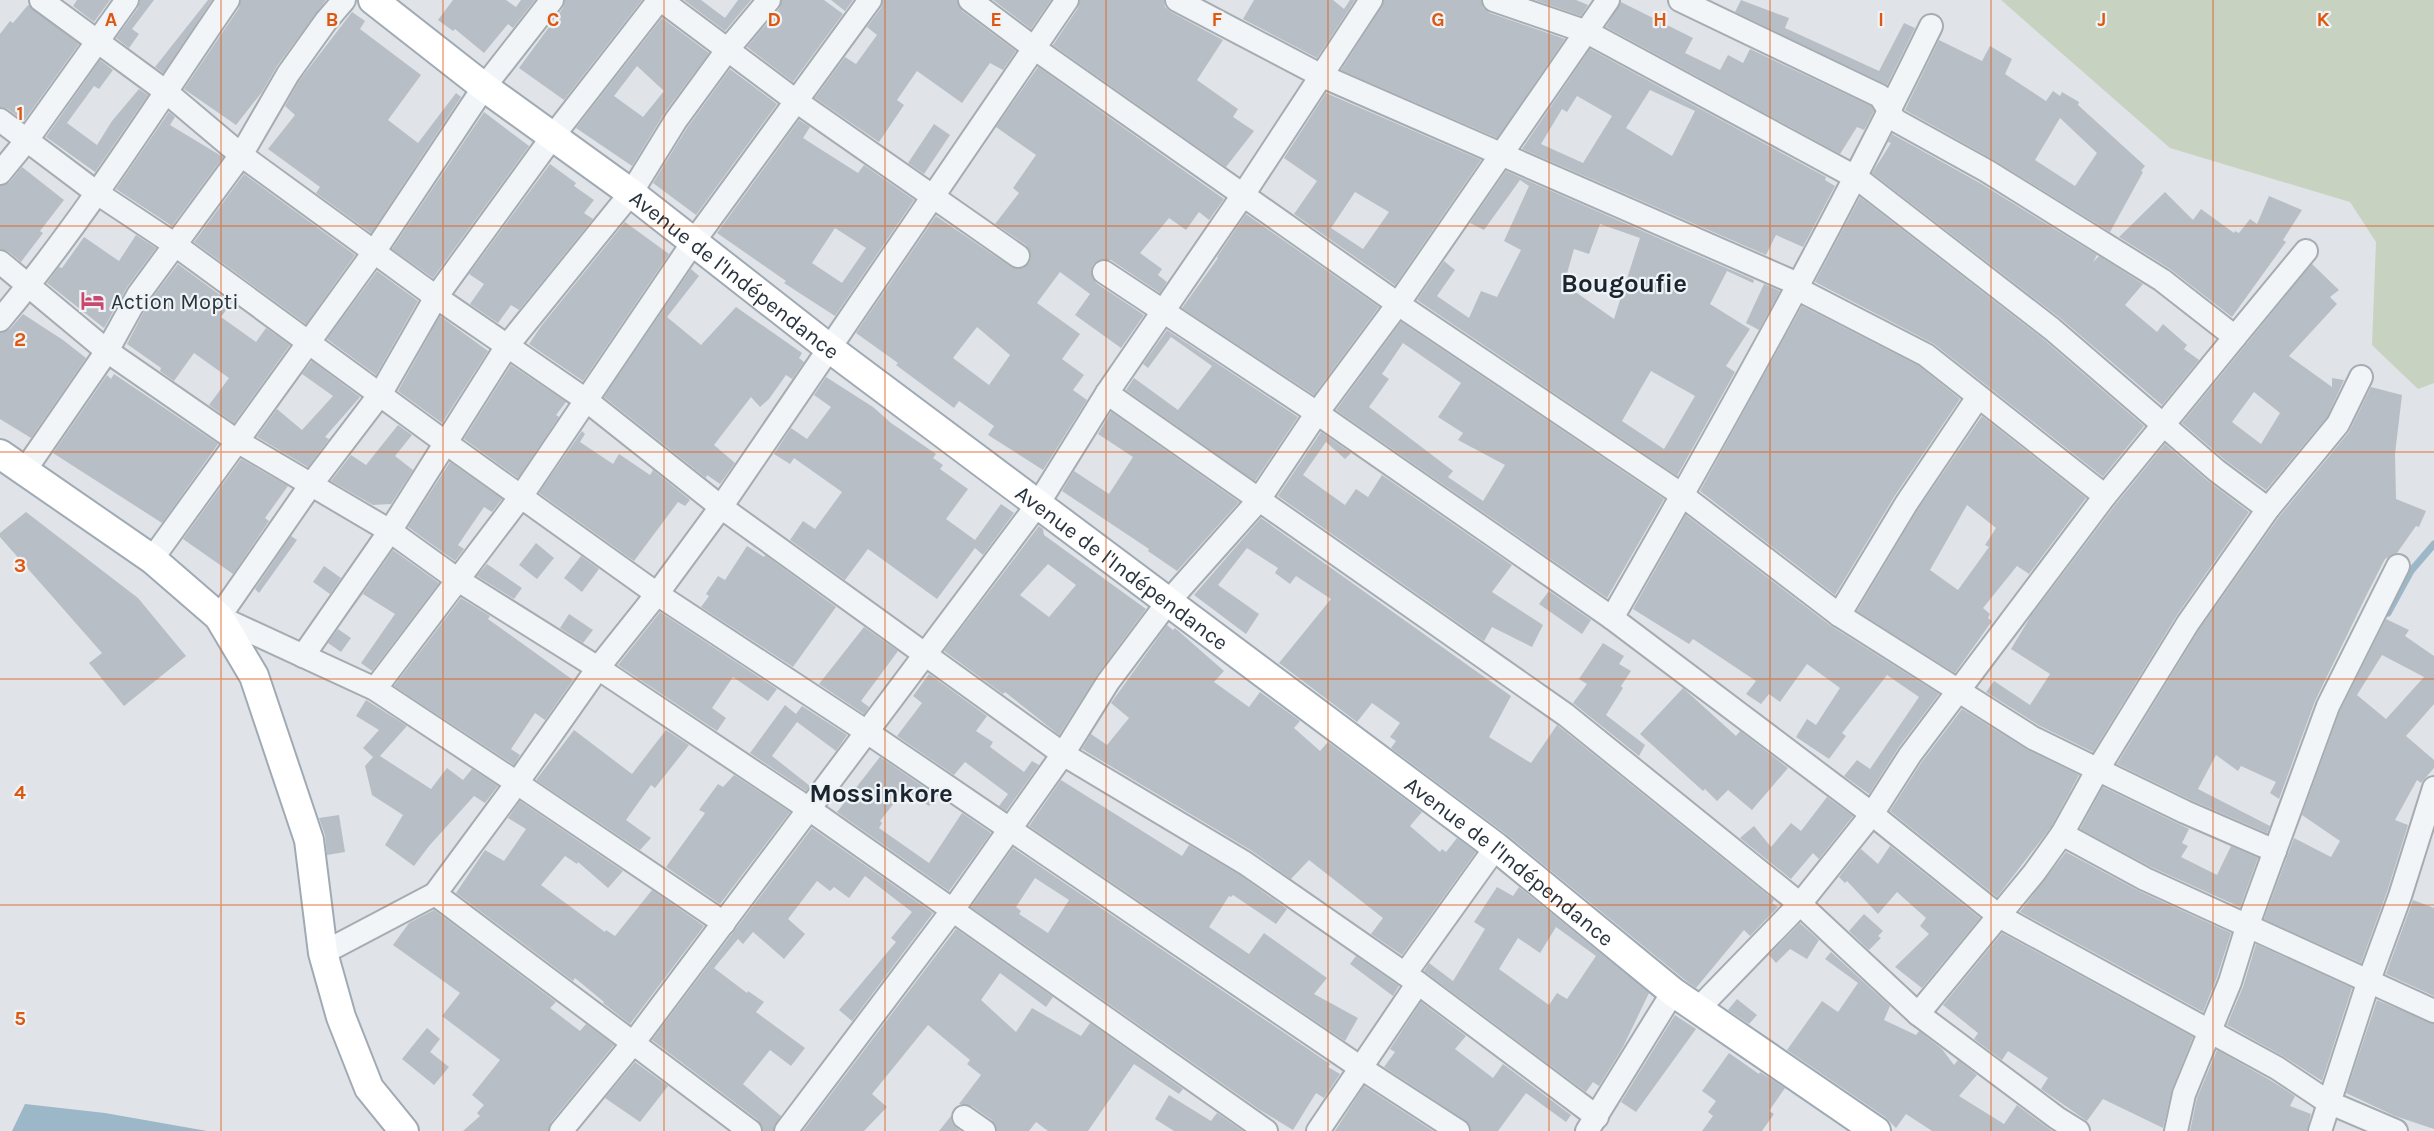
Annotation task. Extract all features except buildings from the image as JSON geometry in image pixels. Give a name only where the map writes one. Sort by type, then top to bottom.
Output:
[{"type":"main road","name":"Avenue de l'Indépendance","points":[[373,0],[484,87],[632,193],[829,348],[1496,847],[1673,992],[1876,1131]]},
{"type":"main road","points":[[0,454],[152,559],[219,617],[254,676],[309,840],[323,953],[341,1017],[369,1088],[404,1131]]},
{"type":"street","points":[[41,0],[165,91],[241,155],[436,297],[586,400],[721,507],[1063,754],[1245,863],[1412,979],[1592,1124],[1673,992]]},
{"type":"street","points":[[0,173],[27,140],[127,0]]},
{"type":"street","points":[[0,320],[29,285],[97,193],[228,0]]},
{"type":"street","points":[[25,470],[107,351],[138,295],[241,155],[288,74],[344,0]]},
{"type":"street","points":[[152,559],[374,252],[484,87],[552,0]]},
{"type":"street","points":[[724,923],[375,689],[219,617],[310,486],[381,393],[436,297],[553,136],[660,0],[796,101],[1018,256]]},
{"type":"street","points":[[303,656],[390,531],[507,346],[632,193],[676,120],[728,49],[769,0]]},
{"type":"street","points":[[375,689],[522,495],[694,241],[870,0]]},
{"type":"street","points":[[970,0],[1034,48],[1398,304],[1682,495],[1839,615],[2033,738],[2185,812],[2275,851]]},
{"type":"street","points":[[323,953],[435,894],[598,668],[657,594],[721,507],[1067,0]]},
{"type":"street","points":[[1177,0],[1320,75],[1791,281],[1796,288],[1926,355],[2105,496]]},
{"type":"street","points":[[561,1131],[634,1042],[1038,504],[1107,393],[1243,195],[1371,0]]},
{"type":"street","points":[[1494,0],[1587,32],[1857,178],[1952,249],[2052,329],[2217,471],[2268,509]]},
{"type":"street","points":[[786,1131],[952,911],[1063,754],[1108,682],[1168,602],[1258,501],[1317,412],[1398,304],[1608,0]]},
{"type":"street","points":[[1680,0],[1880,96],[1895,120],[1987,171],[2162,279],[2235,337]]},
{"type":"street","points":[[1612,618],[1857,178],[1931,26]]},
{"type":"street","points":[[0,120],[97,193],[174,244],[657,594],[867,732],[1361,1068],[1458,1131]]},
{"type":"street","points":[[1698,1009],[1800,904],[1872,814],[1910,755],[2105,496],[2306,251]]},
{"type":"street","points":[[0,262],[107,351],[237,441],[390,531],[458,580],[598,668],[809,809],[1266,1131]]},
{"type":"street","points":[[1104,272],[1317,412],[1612,618],[1872,814],[1999,916],[2277,1068],[2328,1102],[2396,1131]]},
{"type":"street","points":[[1918,1014],[2034,873],[2062,834],[2098,769],[2188,623],[2268,509],[2338,424],[2361,377]]},
{"type":"street","points":[[1107,393],[1566,715],[1800,904],[1918,1014],[2057,1118],[2078,1131]]},
{"type":"street","points":[[1839,615],[1906,504],[1978,397]]},
{"type":"street","points":[[2176,1131],[2184,1094],[2211,1032],[2328,706],[2398,566]]},
{"type":"street","points":[[2320,1131],[2434,788]]},
{"type":"street","points":[[2062,834],[2145,879],[2434,1011]]},
{"type":"street","points":[[1318,1131],[1361,1068],[1412,979],[1496,847]]},
{"type":"street","points":[[435,894],[750,1131]]},
{"type":"street","points":[[964,1117],[984,1131]]},
{"type":"green space","points":[[2001,0],[2434,0],[2434,383],[2418,389],[2372,345],[2376,242],[2350,202],[2170,148]]},
{"type":"water","points":[[25,1104],[105,1113],[207,1131],[12,1131]]},
{"type":"waterway","points":[[2388,613],[2411,571],[2434,544]]},
{"type":"place","name":"Action Mopti","points":[[93,301]]},
{"type":"district","name":"Bougoufie","points":[[1624,283]]},
{"type":"district","name":"Mossinkore","points":[[881,793]]}]
